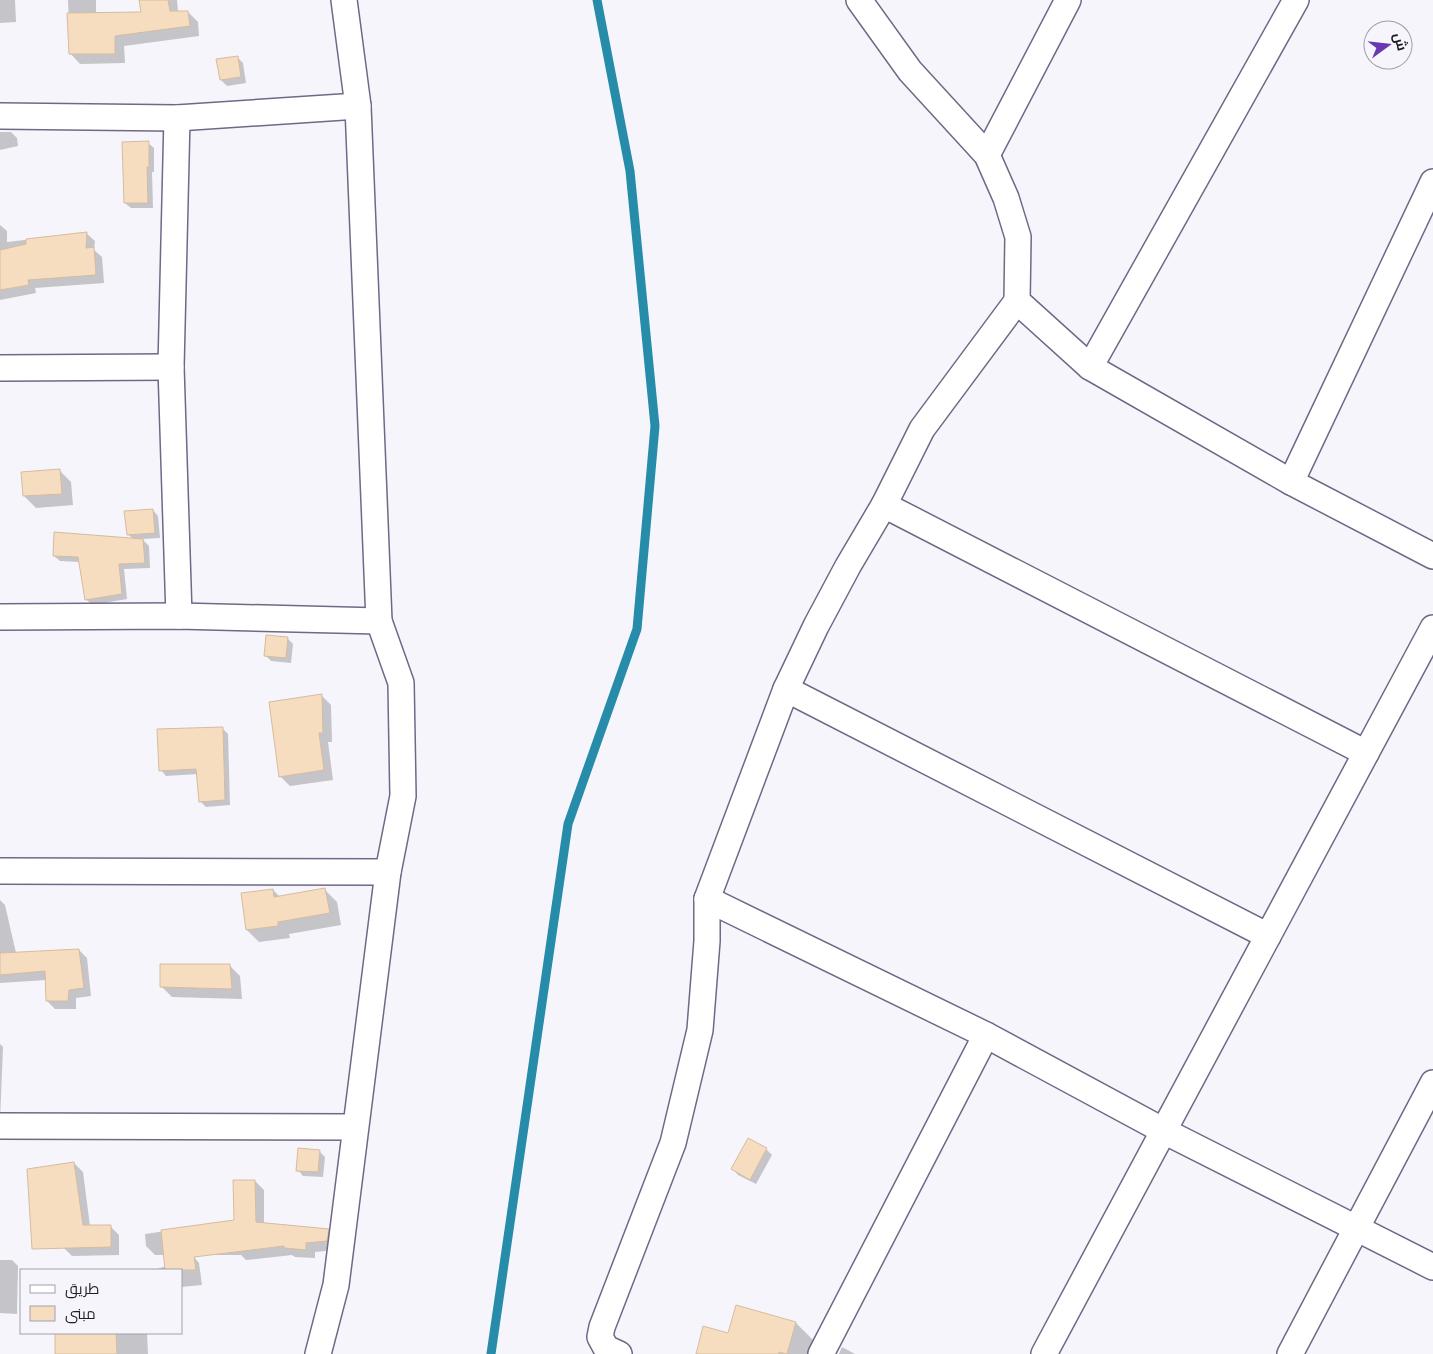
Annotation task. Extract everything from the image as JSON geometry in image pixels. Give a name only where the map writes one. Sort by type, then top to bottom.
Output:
[{"type":"street","points":[[318,1354],[336,1285],[388,872],[403,796],[402,683],[379,621],[358,106],[344,0]]},
{"type":"street","points":[[619,1354],[606,1348],[600,1337],[602,1326],[673,1143],[700,1030],[707,941],[707,899],[786,689],[816,626],[884,505],[922,429],[1017,301],[1018,237],[1006,198],[987,156],[910,71],[859,0]]},
{"type":"street","points":[[987,156],[1068,0]]},
{"type":"street","points":[[1090,367],[1296,0]]},
{"type":"street","points":[[0,116],[177,118],[358,106]]},
{"type":"street","points":[[177,118],[172,367],[178,616]]},
{"type":"street","points":[[1291,482],[1433,182]]},
{"type":"street","points":[[1017,301],[1090,367],[1291,482],[1433,556]]},
{"type":"street","points":[[0,368],[172,367]]},
{"type":"street","points":[[884,505],[1366,753]]},
{"type":"street","points":[[0,617],[178,616],[379,621]]},
{"type":"street","points":[[1044,1354],[1433,628]]},
{"type":"street","points":[[786,689],[1268,936]]},
{"type":"street","points":[[0,871],[388,872]]},
{"type":"street","points":[[707,899],[986,1035],[1164,1131],[1433,1268]]},
{"type":"street","points":[[821,1354],[986,1035]]},
{"type":"street","points":[[1290,1354],[1433,1083]]},
{"type":"street","points":[[0,1126],[355,1127]]},
{"type":"building","points":[[139,0],[168,0],[170,11],[188,11],[190,26],[115,36],[115,54],[69,54],[67,13],[141,12]]},
{"type":"building","points":[[238,56],[241,77],[220,80],[216,59]]},
{"type":"building","points":[[149,141],[149,167],[147,167],[148,203],[124,203],[122,142]]},
{"type":"building","points":[[87,232],[86,248],[94,247],[96,275],[28,280],[29,285],[0,290],[0,250],[26,244],[26,239]]},
{"type":"building","points":[[60,469],[62,494],[23,496],[21,472]]},
{"type":"building","points":[[153,509],[155,533],[127,535],[124,511]]},
{"type":"building","points":[[54,532],[143,539],[145,563],[119,564],[122,594],[85,600],[78,557],[53,556]]},
{"type":"building","points":[[266,635],[288,637],[286,658],[264,656]]},
{"type":"building","points":[[322,694],[323,733],[319,733],[324,770],[279,777],[269,702]]},
{"type":"building","points":[[223,727],[225,800],[199,802],[196,769],[159,771],[157,729]]},
{"type":"building","points":[[325,888],[330,913],[278,922],[278,926],[246,930],[241,893],[273,889],[274,897]]},
{"type":"building","points":[[79,949],[84,988],[69,990],[68,1001],[46,1001],[45,971],[0,975],[0,953]]},
{"type":"building","points":[[160,964],[230,964],[232,989],[160,987]]},
{"type":"building","points":[[748,1138],[767,1148],[750,1180],[731,1169]]},
{"type":"building","points":[[298,1148],[320,1150],[318,1172],[296,1171]]},
{"type":"building","points":[[74,1162],[83,1225],[111,1225],[111,1247],[32,1249],[27,1169]]},
{"type":"building","points":[[233,1180],[255,1180],[256,1222],[329,1229],[327,1241],[306,1243],[306,1250],[284,1248],[284,1246],[194,1257],[196,1270],[165,1269],[161,1230],[234,1220]]},
{"type":"building","points":[[736,1305],[796,1322],[787,1354],[779,1352],[779,1354],[696,1354],[703,1326],[728,1333]]},
{"type":"building","points":[[55,1334],[116,1334],[117,1354],[55,1354]]},
{"type":"waterway","points":[[491,1354],[568,824],[637,629],[655,426],[630,171],[597,0]]}]
